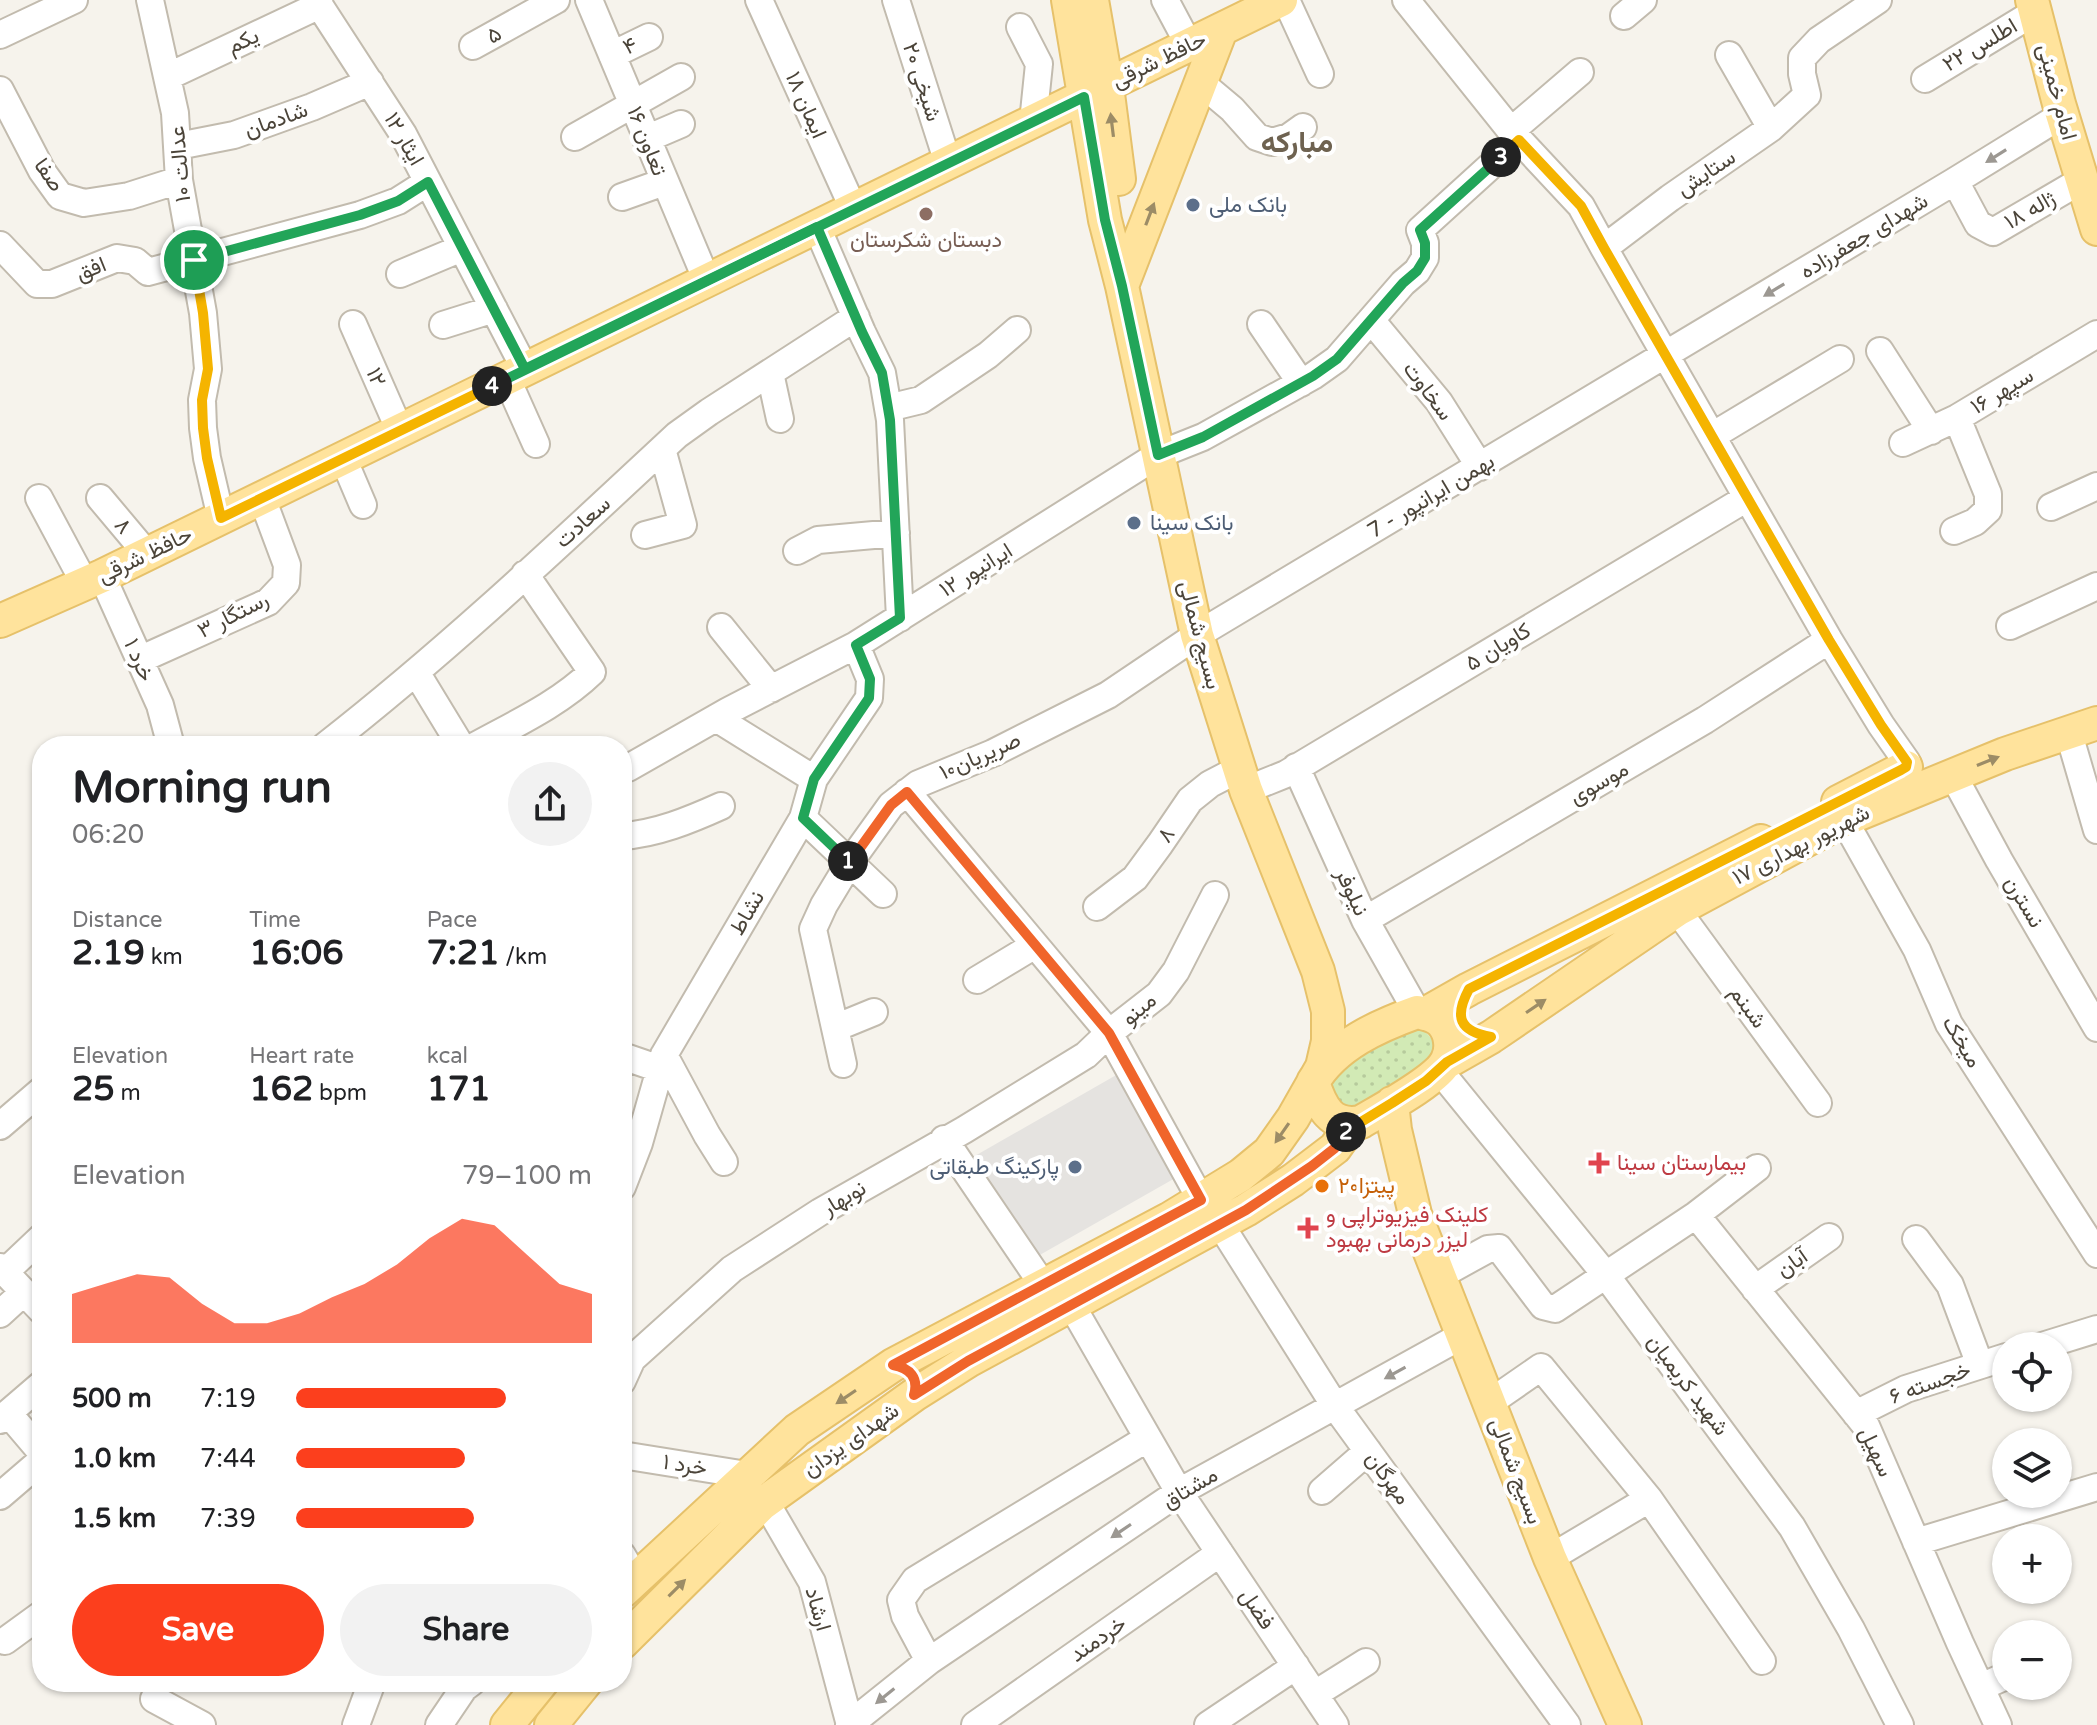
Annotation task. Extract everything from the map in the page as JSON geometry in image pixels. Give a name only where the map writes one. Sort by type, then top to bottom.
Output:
[{"type":"main road","points":[[1068,0],[1075,46],[1095,92]]},
{"type":"main road","points":[[1092,0],[1095,92]]},
{"type":"main road","name":"حافظ شرقی","points":[[0,621],[147,554],[1284,0]]},
{"type":"main road","name":"امام خمینی","points":[[2035,5],[2062,115],[2095,217]]},
{"type":"main road","points":[[1122,286],[1221,30]]},
{"type":"main road","name":"بسیج شمالی","points":[[1095,92],[1123,211],[1122,286],[1197,635],[1242,779],[1318,971],[1328,1011],[1328,1041],[1322,1067],[1313,1082],[1319,1102],[1329,1115],[1357,1123],[1415,1214]]},
{"type":"main road","name":"۱۷ شهریور بهداری","points":[[1392,1103],[1677,910],[1844,820],[2005,754],[2083,729]]},
{"type":"main road","points":[[1322,1067],[1333,1056],[1382,1024],[1421,1013],[1906,767]]},
{"type":"main road","name":"بسیج شمالی","points":[[1318,971],[1337,1000],[1355,1014],[1382,1024]]},
{"type":"main road","points":[[1469,989],[1462,1002],[1462,1021],[1468,1029],[1491,1037]]},
{"type":"main road","points":[[1421,1013],[1432,1015],[1446,1026],[1451,1045],[1443,1066]]},
{"type":"main road","name":"شهدای یزدان","points":[[632,1572],[756,1488],[968,1361],[1072,1306],[1210,1212],[1241,1175],[1269,1152],[1322,1067]]},
{"type":"main road","name":"بسیج شمالی","points":[[1392,1103],[1395,1130],[1415,1214],[1550,1558],[1625,1725]]},
{"type":"main road","name":"شهدای یزدان","points":[[632,1631],[756,1488],[797,1430],[893,1365],[1043,1285],[1210,1212],[1246,1210],[1335,1148],[1357,1123],[1392,1103]]},
{"type":"main road","points":[[958,1331],[952,1344],[956,1355],[968,1361]]},
{"type":"main road","points":[[893,1365],[904,1367],[913,1375],[914,1395]]},
{"type":"main road","points":[[507,1725],[534,1692]]},
{"type":"main road","points":[[561,1721],[580,1692]]},
{"type":"street","points":[[0,35],[74,0]]},
{"type":"street","name":"عدالت ۱۰","points":[[150,0],[175,113],[179,180],[203,313],[208,369],[202,400],[203,428],[221,518]]},
{"type":"street","name":"۵","points":[[473,46],[556,0]]},
{"type":"street","name":"تعاون ۱۶","points":[[591,0],[707,281]]},
{"type":"street","name":"ایمان ۱۸","points":[[759,0],[854,210]]},
{"type":"street","name":"شیخی ۲۰","points":[[896,0],[948,163]]},
{"type":"street","points":[[1165,0],[1189,45]]},
{"type":"street","points":[[1284,0],[1320,74]]},
{"type":"street","points":[[1406,0],[1515,136],[1581,206],[1829,640],[1907,762],[1906,767]]},
{"type":"street","name":"ستایش","points":[[1604,248],[1771,128],[1807,95],[1802,58],[1819,40],[1878,0]]},
{"type":"street","name":"یکم","points":[[167,77],[318,2]]},
{"type":"street","name":"ایثار ۱۲","points":[[318,2],[403,134],[494,309],[536,444]]},
{"type":"street","name":"اطلس ۲۲","points":[[1925,79],[2035,5]]},
{"type":"street","points":[[1020,27],[1039,64],[1033,122]]},
{"type":"street","name":"۴","points":[[612,55],[649,37]]},
{"type":"street","points":[[1039,64],[1075,46]]},
{"type":"street","points":[[1729,55],[1771,128]]},
{"type":"street","points":[[1515,136],[1580,72]]},
{"type":"street","points":[[575,137],[681,77]]},
{"type":"street","name":"شادمان","points":[[178,146],[234,135],[370,82]]},
{"type":"street","points":[[1201,83],[1232,109],[1257,137],[1272,142],[1289,137],[1303,127]]},
{"type":"street","name":"صفا","points":[[0,90],[42,171],[60,196],[84,203],[129,196],[179,180]]},
{"type":"street","name":"شهدای جعفرزاده","points":[[1665,356],[2062,115]]},
{"type":"street","points":[[646,139],[681,124]]},
{"type":"street","name":"ایرانپور ۱۲","points":[[632,766],[856,645],[1158,455],[1203,437],[1301,383],[1337,359],[1417,271],[1425,258],[1425,243],[1420,230],[1515,136]]},
{"type":"street","name":"ژاله ۱۸","points":[[1955,181],[1978,224],[1993,232],[2082,180]]},
{"type":"street","points":[[194,260],[360,215],[398,201],[428,182]]},
{"type":"street","points":[[622,197],[664,182]]},
{"type":"street","points":[[817,227],[882,373],[888,408],[900,618]]},
{"type":"street","name":"افق","points":[[0,245],[37,284],[52,284],[117,258],[135,261],[148,272],[194,260]]},
{"type":"street","points":[[400,274],[462,248]]},
{"type":"street","points":[[443,325],[494,309]]},
{"type":"street","name":"سعادت","points":[[337,736],[416,672],[677,435],[856,317]]},
{"type":"street","name":"سخاوت","points":[[1371,320],[1439,402],[1480,467]]},
{"type":"street","name":"۱۲","points":[[353,324],[400,431]]},
{"type":"street","points":[[1261,324],[1301,383]]},
{"type":"street","points":[[888,408],[921,400],[988,355],[1017,330]]},
{"type":"street","name":"سپهر ۱۶","points":[[1903,443],[1957,418],[2097,334]]},
{"type":"street","points":[[1880,351],[1931,431]]},
{"type":"street","name":"بهمن ایرانپور - 7","points":[[1197,635],[1665,356]]},
{"type":"street","points":[[1712,436],[1840,359]]},
{"type":"street","points":[[770,373],[780,419]]},
{"type":"street","points":[[1954,531],[1975,522],[1988,510],[1988,494],[1957,418]]},
{"type":"street","points":[[645,535],[683,525],[662,449]]},
{"type":"street","points":[[343,458],[363,505]]},
{"type":"street","points":[[2051,507],[2097,486]]},
{"type":"street","name":"خرد ۱","points":[[39,498],[93,580],[139,660],[160,705],[168,736]]},
{"type":"street","name":"۸","points":[[100,498],[147,554]]},
{"type":"street","name":"رستگار ۳","points":[[139,660],[268,602],[286,583],[287,565],[262,498]]},
{"type":"street","name":"کاویان ۵","points":[[1242,779],[1286,774],[1747,498]]},
{"type":"street","points":[[797,551],[818,540],[896,533]]},
{"type":"street","points":[[494,736],[578,686],[592,672],[525,574]]},
{"type":"street","points":[[2010,626],[2097,586]]},
{"type":"street","points":[[721,627],[771,689]]},
{"type":"street","name":"صریریان۱۰","points":[[835,1028],[813,929],[850,862],[891,805],[918,784],[993,753],[1108,695],[1197,635]]},
{"type":"street","name":"موسوی","points":[[1365,920],[1705,720],[1829,640]]},
{"type":"street","name":"نشاط","points":[[632,1161],[662,1062],[803,818],[814,779],[869,698],[870,679],[856,645]]},
{"type":"street","points":[[416,672],[455,736]]},
{"type":"street","points":[[716,718],[814,779]]},
{"type":"street","points":[[2083,729],[2097,830]]},
{"type":"street","name":"نیلوفر","points":[[1296,767],[1365,920],[1421,1013]]},
{"type":"street","name":"نسترن","points":[[1953,775],[2097,1028]]},
{"type":"street","name":"۸","points":[[1097,907],[1135,878],[1190,800],[1210,784],[1242,779]]},
{"type":"street","name":"مهرگان","points":[[907,792],[1109,1033],[1210,1212],[1335,1406],[1567,1725]]},
{"type":"street","points":[[632,835],[702,815],[721,806]]},
{"type":"street","points":[[803,818],[883,894]]},
{"type":"street","name":"میخک","points":[[1844,820],[1917,950],[1949,1024],[2097,1254]]},
{"type":"street","name":"مینو","points":[[944,1139],[964,1130],[1086,1055],[1159,994],[1176,971],[1215,895]]},
{"type":"street","name":"شبنم","points":[[1677,910],[1818,1103]]},
{"type":"street","points":[[977,980],[1035,945]]},
{"type":"street","points":[[843,1064],[835,1028],[874,1012]]},
{"type":"street","points":[[632,1058],[662,1062],[724,1162]]},
{"type":"street","name":"شهید کریمیان","points":[[1443,1066],[1605,1274],[1792,1527],[1851,1629],[1900,1725]]},
{"type":"street","points":[[0,1126],[32,1099]]},
{"type":"street","points":[[944,1139],[1043,1285]]},
{"type":"street","name":"نوبهار","points":[[632,1359],[732,1269],[820,1212],[944,1139]]},
{"type":"street","points":[[1439,1276],[1488,1249],[1499,1248],[1543,1306],[1555,1309],[1696,1215],[1757,1168]]},
{"type":"street","name":"سهیل","points":[[1696,1215],[1866,1426],[1998,1725]]},
{"type":"street","name":"آبان","points":[[1755,1289],[1829,1237]]},
{"type":"street","points":[[1916,1239],[1950,1285],[1980,1365]]},
{"type":"street","points":[[32,1245],[2,1269],[32,1300]]},
{"type":"street","points":[[0,1314],[32,1301]]},
{"type":"street","name":"فضل","points":[[1072,1306],[1179,1492],[1335,1725]]},
{"type":"street","points":[[2072,1337],[2097,1329]]},
{"type":"street","name":"مشتاق","points":[[850,1725],[929,1661],[1179,1492],[1463,1335]]},
{"type":"street","name":"خجسته ۶","points":[[1856,1414],[1906,1389],[1992,1361]]},
{"type":"street","points":[[1489,1403],[1541,1367],[1649,1499],[1762,1661]]},
{"type":"street","points":[[32,1392],[4,1416],[32,1443]]},
{"type":"street","points":[[929,1661],[905,1616],[901,1600],[915,1580],[1148,1438]]},
{"type":"street","points":[[1322,1491],[1368,1451]]},
{"type":"street","name":"خرد ۱","points":[[632,1457],[756,1488]]},
{"type":"street","points":[[0,1496],[32,1469]]},
{"type":"street","points":[[1916,1542],[2097,1487]]},
{"type":"street","name":"ارشاد","points":[[756,1488],[812,1582],[850,1725]]},
{"type":"street","points":[[1550,1558],[1649,1499]]},
{"type":"street","name":"خردمند","points":[[975,1725],[1220,1553]]},
{"type":"street","points":[[5,1641],[32,1621]]},
{"type":"street","points":[[1315,1694],[1366,1662]]},
{"type":"street","points":[[1208,1725],[1296,1666]]},
{"type":"street","points":[[1981,1687],[1992,1682]]},
{"type":"street","points":[[356,1725],[368,1692]]},
{"type":"street","points":[[439,1725],[459,1692]]},
{"type":"street","points":[[154,1699],[202,1725]]},
{"type":"green space","points":[[1420,1026],[1432,1039],[1438,1054],[1371,1105],[1350,1108],[1338,1103],[1330,1089],[1333,1072],[1366,1049]]},
{"type":"shaded area","name":"پارکینگ طبقاتی","points":[[1118,1074],[1177,1177],[1038,1256],[973,1157]]},
{"type":"place","name":"بانک ملی","points":[[1193,205]]},
{"type":"place","name":"دبستان شکرستان","points":[[926,214]]},
{"type":"place","name":"بانک سینا","points":[[1134,523]]},
{"type":"place","name":"بیمارستان سینا","points":[[1599,1163]]},
{"type":"place","name":"پارکینگ طبقاتی","points":[[1075,1167]]},
{"type":"place","name":"پیتزا۲۰","points":[[1322,1186]]},
{"type":"place","name":"کلینک فیزیوتراپی و لیزر درمانی بهبود","points":[[1308,1228]]},
{"type":"district","name":"مبارکه","points":[[1297,142]]},
{"type":"route","points":[[194,260],[208,369],[202,400],[203,428],[221,518],[525,369],[817,227],[854,210],[1084,97],[1105,220],[1158,455],[1203,437],[1313,376],[1337,359],[1417,271],[1425,258],[1425,243],[1420,230],[1519,140],[1581,206],[1829,640],[1907,762],[1906,767],[1469,989],[1462,1002],[1462,1021],[1468,1029],[1491,1037],[1447,1062],[1426,1081],[1392,1103],[1361,1122],[1352,1124],[1335,1148],[1246,1210],[968,1361],[914,1395],[913,1375],[904,1367],[893,1365],[1201,1200],[1109,1033],[907,792],[891,805],[850,862],[803,818],[814,779],[869,698],[870,679],[856,645],[900,618],[890,420],[882,373],[817,227],[762,254],[525,369],[428,182],[398,201],[360,215],[194,260]]}]
